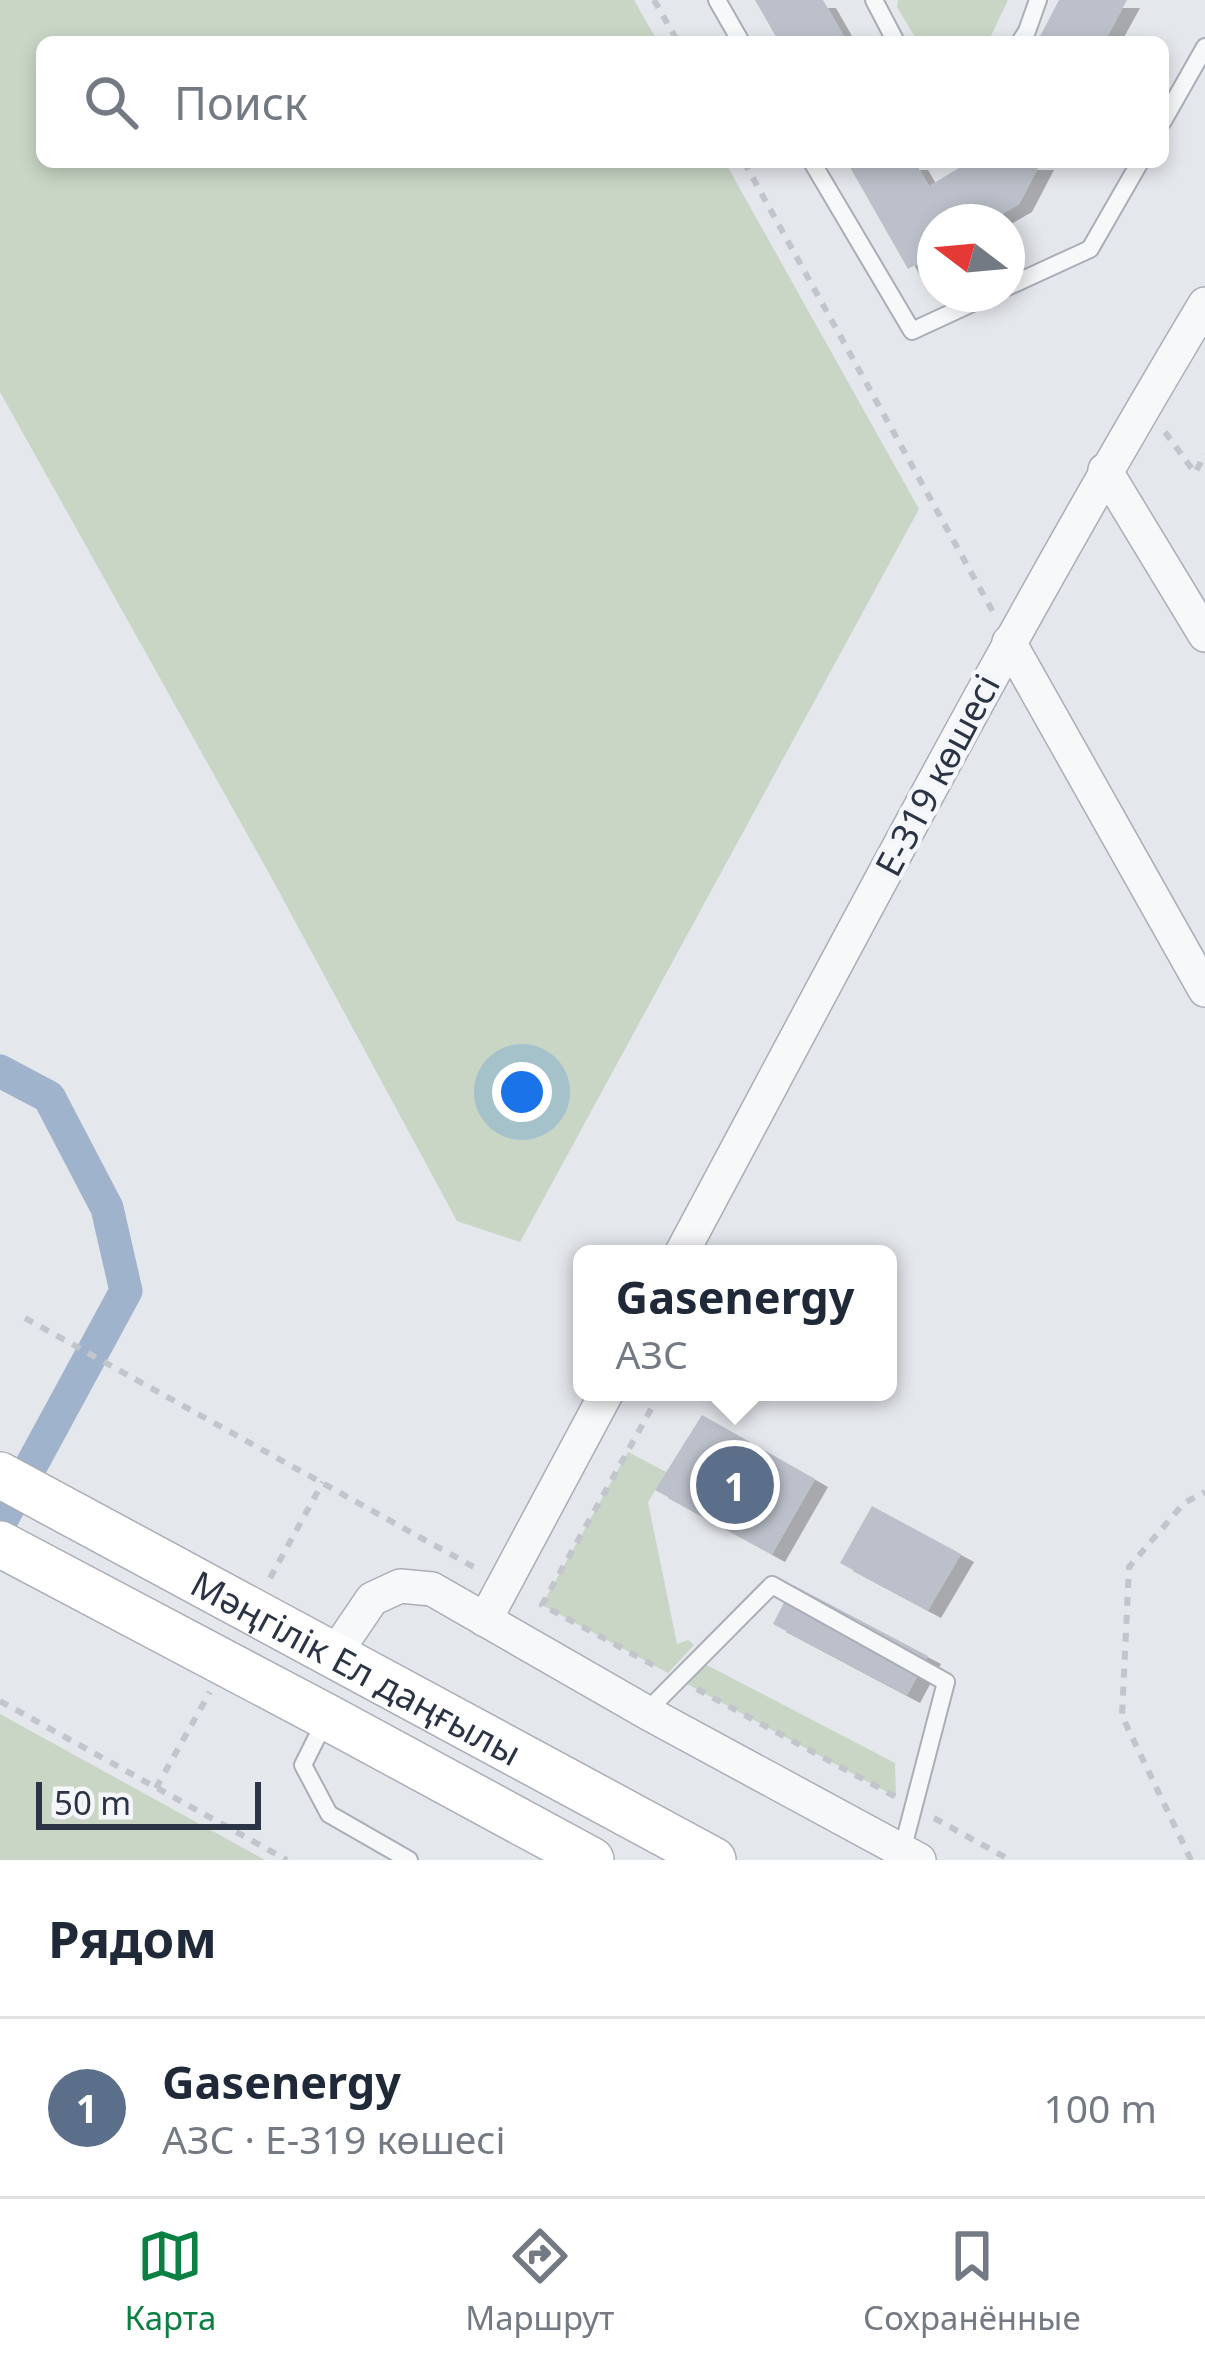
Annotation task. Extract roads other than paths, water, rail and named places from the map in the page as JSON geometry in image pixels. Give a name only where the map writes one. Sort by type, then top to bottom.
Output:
[{"type":"main road","name":"Мәңгілік Ел даңғылы","points":[[0,1475],[712,1860]]},
{"type":"main road","name":"Мәңгілік Ел даңғылы","points":[[0,1544],[591,1860]]},
{"type":"street","name":"Е-319 көшесі","points":[[686,1245],[1009,642],[1205,304]]},
{"type":"street","points":[[1105,470],[1205,635]]},
{"type":"street","points":[[1009,642],[1205,990]]},
{"type":"street","points":[[485,1620],[602,1401]]},
{"type":"street","points":[[334,1654],[372,1599],[400,1586],[432,1589],[910,1855]]},
{"type":"lane","points":[[716,0],[737,36]]},
{"type":"lane","points":[[874,0],[893,36]]},
{"type":"lane","points":[[1024,36],[1038,0]]},
{"type":"lane","points":[[1169,110],[1205,47]]},
{"type":"lane","points":[[816,168],[911,331],[953,312]]},
{"type":"lane","points":[[1025,279],[1090,249],[1137,168]]},
{"type":"lane","points":[[646,1712],[772,1585],[946,1682],[910,1855]]},
{"type":"lane","points":[[327,1717],[303,1765],[328,1814],[409,1860]]},
{"type":"waterway","points":[[0,1071],[49,1097],[107,1208],[126,1291],[0,1523]]},
{"type":"place","name":"Gasenergy","points":[[735,1485]]}]
